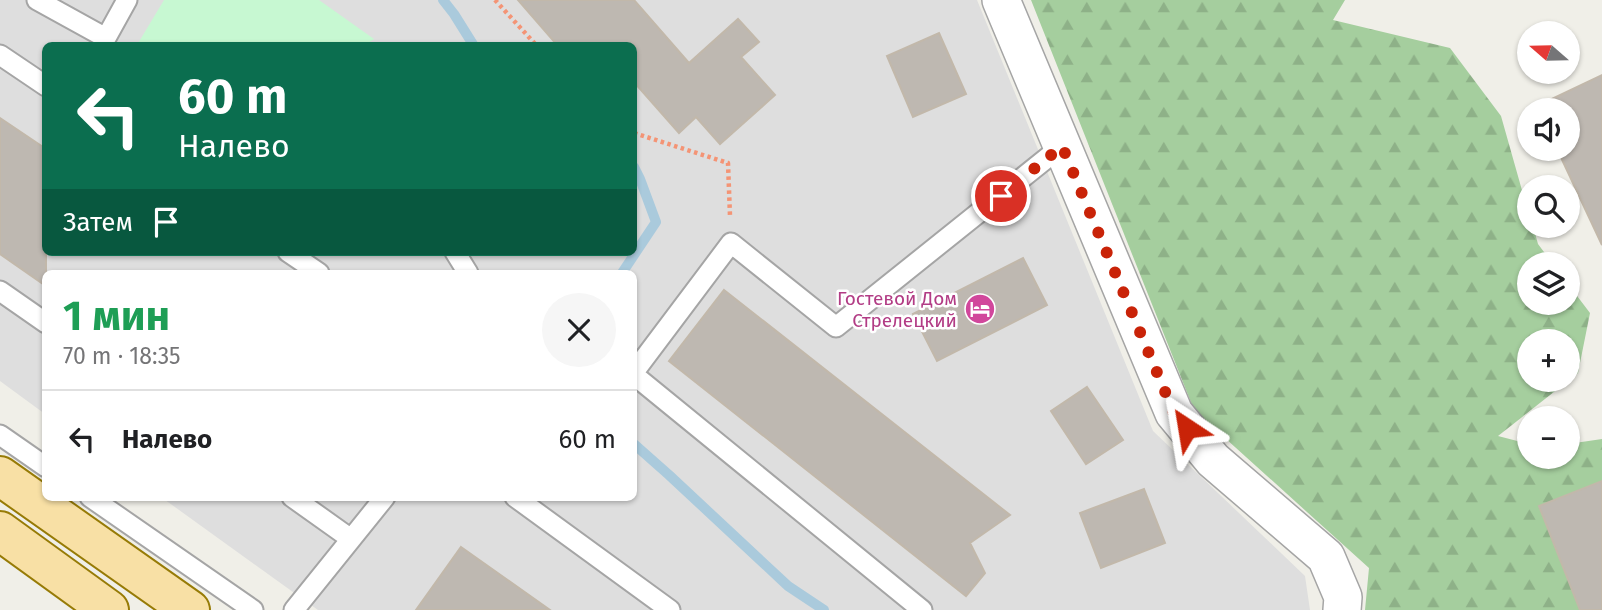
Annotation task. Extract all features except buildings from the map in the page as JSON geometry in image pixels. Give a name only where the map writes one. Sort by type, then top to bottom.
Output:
[{"type":"main road","points":[[0,476],[190,610]]},
{"type":"main road","points":[[0,531],[101,608]]},
{"type":"street","points":[[1001,0],[1174,413],[1213,460],[1326,557],[1343,597],[1342,610]]},
{"type":"lane","points":[[37,0],[106,38],[127,0]]},
{"type":"lane","points":[[0,55],[42,83]]},
{"type":"lane","points":[[637,370],[731,243],[836,327],[1062,146]]},
{"type":"lane","points":[[294,256],[315,270]]},
{"type":"lane","points":[[0,290],[42,320]]},
{"type":"lane","points":[[637,376],[922,610]]},
{"type":"lane","points":[[0,435],[42,464]]},
{"type":"lane","points":[[96,501],[253,610]]},
{"type":"lane","points":[[298,501],[351,539]]},
{"type":"lane","points":[[294,610],[381,501]]},
{"type":"lane","points":[[520,501],[670,610]]},
{"type":"path","points":[[495,0],[533,42]]},
{"type":"path","points":[[637,134],[728,163],[731,243]]},
{"type":"shaded area","points":[[0,0],[977,0],[1153,431],[1305,576],[1310,610],[318,610],[167,501],[637,501],[637,270],[42,270],[42,412],[0,381]]},
{"type":"green space","points":[[164,0],[319,0],[374,39],[370,42],[139,42]]},
{"type":"green space","points":[[1031,0],[1345,0],[1333,20],[1450,48],[1501,116],[1518,175],[1517,238],[1536,238],[1544,252],[1517,252],[1517,315],[1580,315],[1580,300],[1590,313],[1580,363],[1580,329],[1517,329],[1517,392],[1554,392],[1536,406],[1517,406],[1517,421],[1498,436],[1517,441],[1517,469],[1580,469],[1580,442],[1602,439],[1602,610],[1365,610],[1369,568],[1194,410]]},
{"type":"waterway","points":[[443,0],[472,42]]},
{"type":"waterway","points":[[637,173],[656,222],[637,250]]},
{"type":"waterway","points":[[624,270],[633,256]]},
{"type":"waterway","points":[[637,447],[788,586],[824,610]]},
{"type":"place","name":"Гостевой Дом Стрелецкий","points":[[980,309]]},
{"type":"route","points":[[1001,196],[1062,146],[1174,413],[1187,428]]}]
